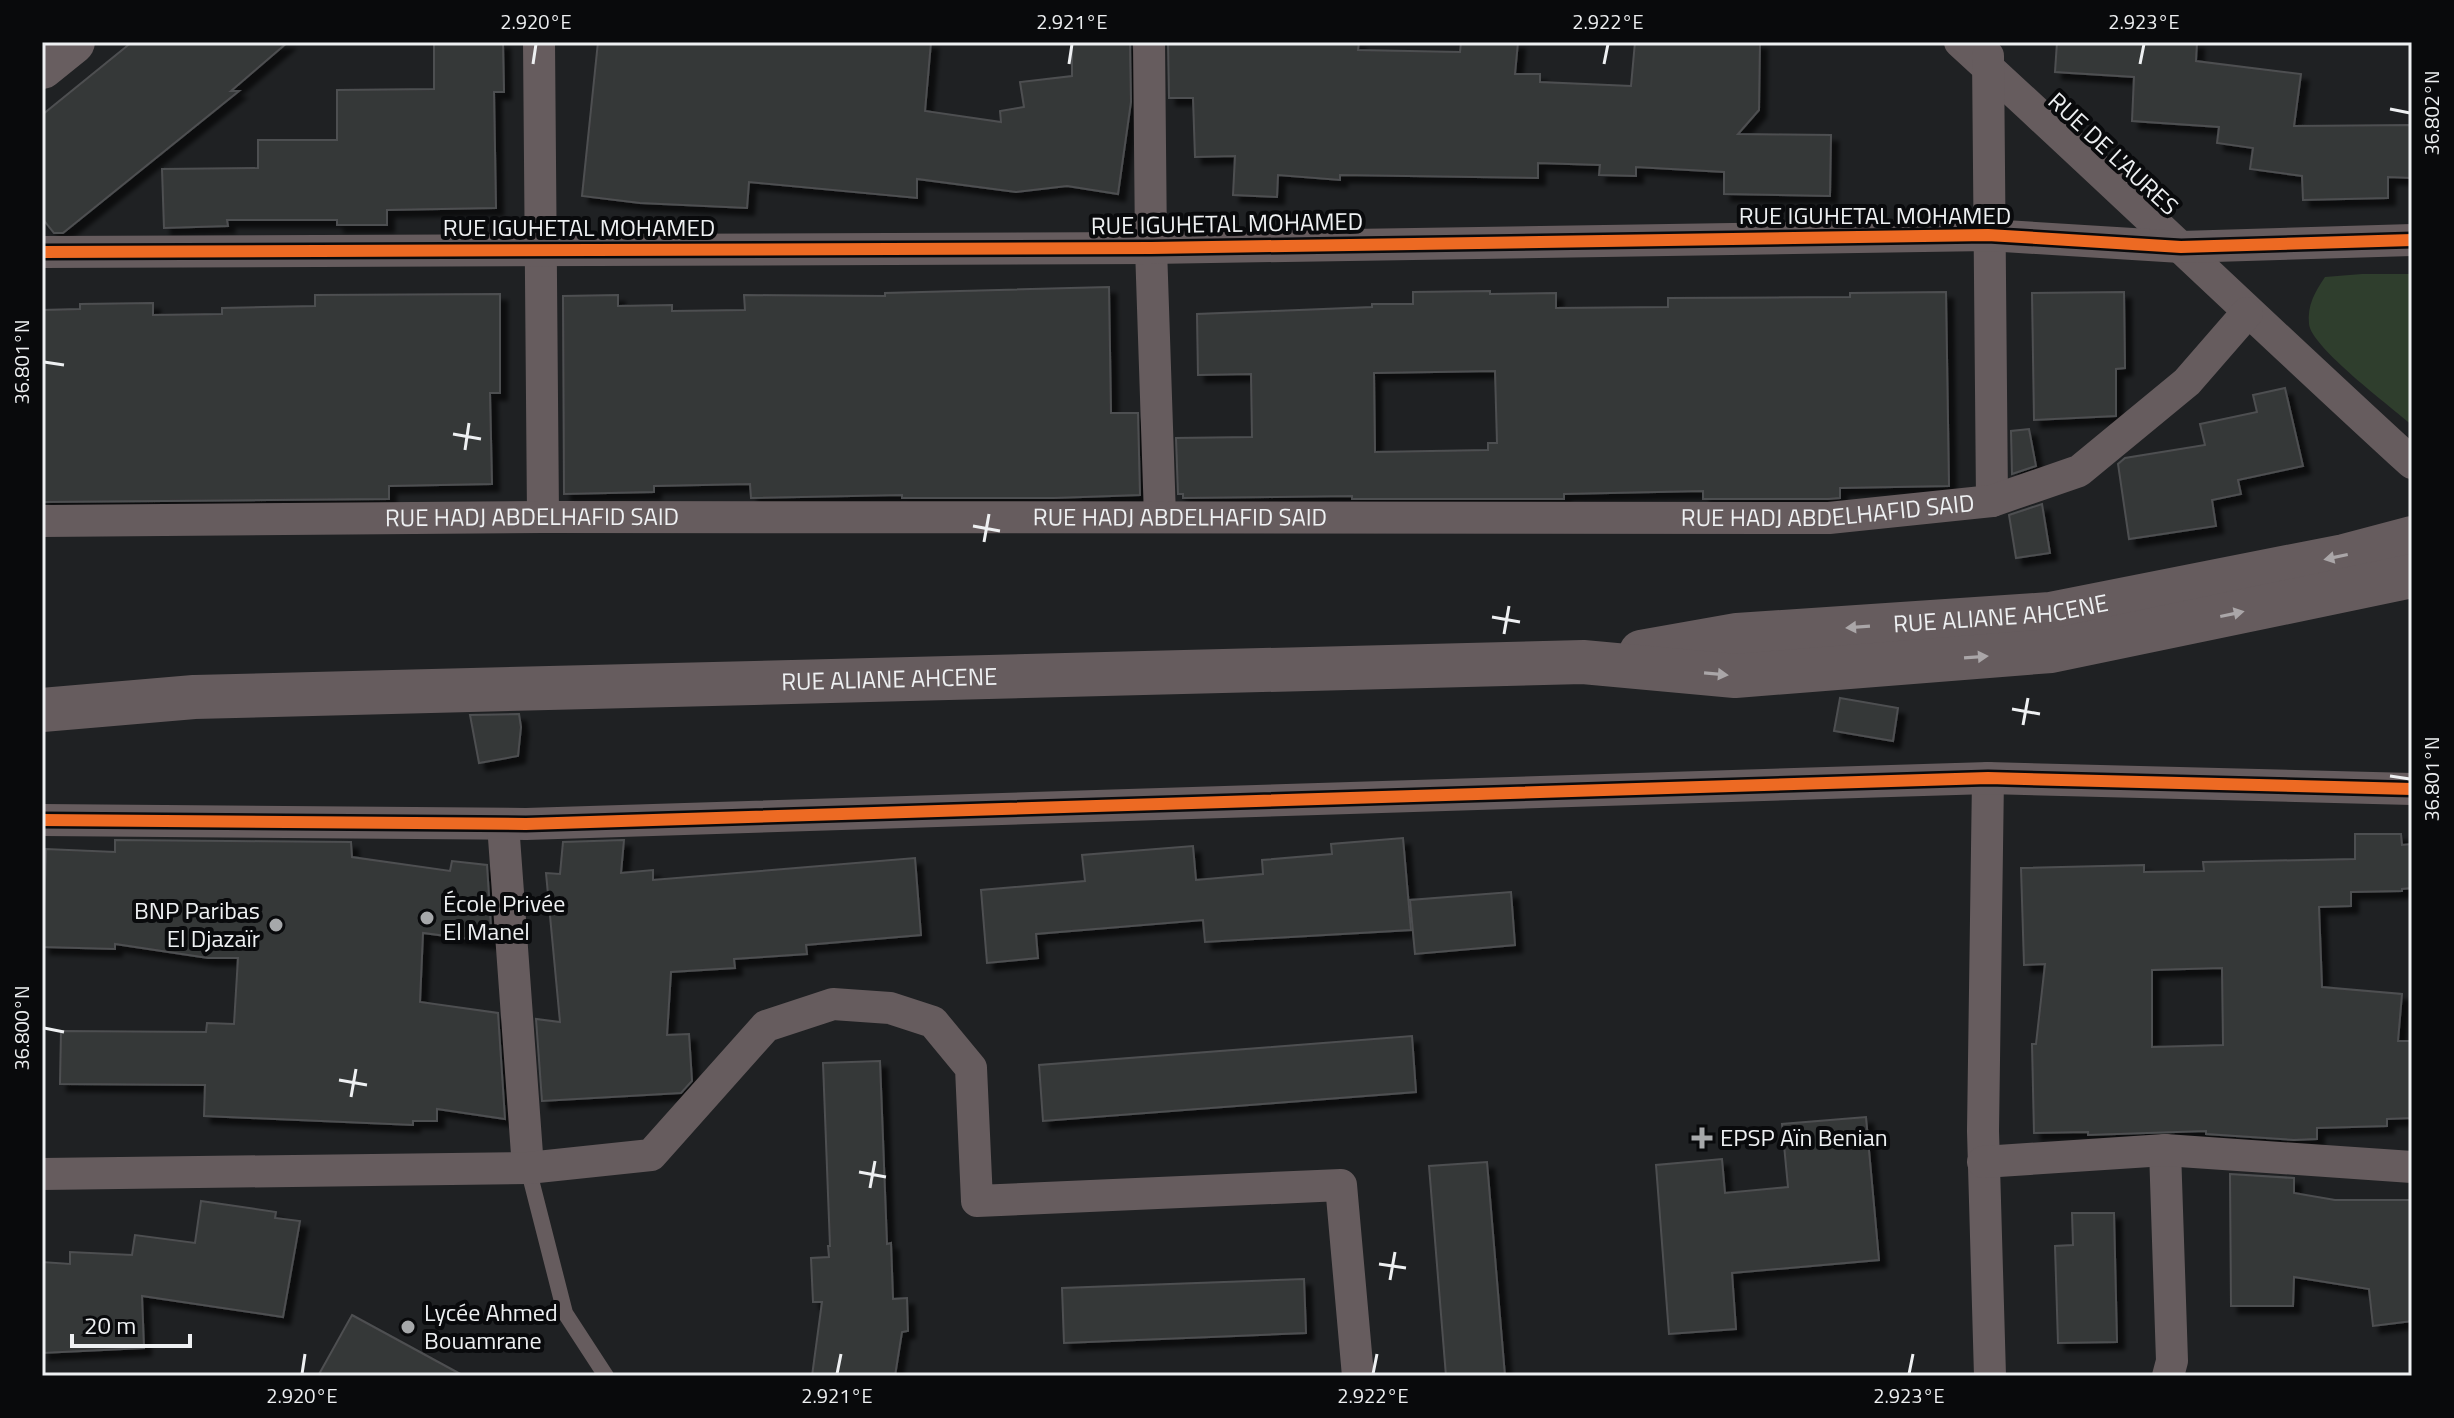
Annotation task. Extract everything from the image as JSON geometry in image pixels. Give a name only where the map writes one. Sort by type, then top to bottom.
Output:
[{"type":"main road","points":[[42,67],[73,42]]},
{"type":"main road","name":"RUE ALIANE AHCENE","points":[[1583,662],[1737,635],[2050,614],[2344,556],[2412,538]]},
{"type":"main road","name":"RUE ALIANE AHCENE","points":[[42,710],[194,697],[1583,662],[1735,676],[2051,651],[2412,576]]},
{"type":"main road","name":"RUE ALIANE AHCENE","points":[[42,687],[194,697]]},
{"type":"street","points":[[539,42],[543,517]]},
{"type":"street","points":[[1149,42],[1151,248],[1160,517]]},
{"type":"street","name":"RUE DE L'AURES","points":[[1960,42],[1988,55],[2247,313],[2412,463]]},
{"type":"street","points":[[1988,55],[1992,501]]},
{"type":"street","name":"RUE IGUHETAL MOHAMED","points":[[42,252],[1151,248],[1988,235],[2181,247],[2412,240]]},
{"type":"street","name":"RUE HADJ ABDELHAFID SAID","points":[[42,521],[543,517],[1829,518],[1992,501],[2079,471],[2187,382],[2247,313]]},
{"type":"street","points":[[42,820],[503,824],[1988,778],[2412,789]]},
{"type":"street","points":[[1988,778],[1983,1162],[1990,1376]]},
{"type":"street","points":[[503,824],[528,1168]]},
{"type":"street","points":[[42,1174],[528,1168],[651,1155],[766,1026],[833,1004],[890,1008],[933,1022],[971,1068],[977,1201],[1341,1185],[1358,1376]]},
{"type":"street","points":[[1983,1162],[2165,1150],[2412,1167]]},
{"type":"street","points":[[2165,1150],[2172,1361],[2168,1376]]},
{"type":"lane","points":[[528,1168],[565,1313],[606,1376]]},
{"type":"green space","points":[[2412,274],[2412,425],[2337,361],[2313,334],[2309,324],[2315,293],[2325,277]]},
{"type":"building","points":[[132,42],[288,42],[231,91],[239,91],[63,233],[54,233],[42,218],[42,115]]},
{"type":"building","points":[[434,42],[503,42],[504,92],[494,92],[496,208],[387,210],[387,225],[337,225],[337,220],[227,220],[228,226],[164,228],[162,169],[258,168],[258,140],[337,140],[337,90],[434,89]]},
{"type":"building","points":[[598,42],[931,42],[925,111],[1001,122],[1000,111],[1024,107],[1020,82],[1072,76],[1072,42],[1130,42],[1131,102],[1118,194],[1067,186],[1016,192],[917,179],[917,198],[749,182],[747,208],[640,203],[582,196]]},
{"type":"building","points":[[1168,42],[1359,42],[1358,50],[1460,52],[1461,42],[1518,42],[1515,74],[1540,74],[1540,82],[1631,86],[1635,42],[1760,42],[1759,110],[1738,134],[1831,135],[1830,196],[1724,194],[1724,172],[1636,167],[1636,176],[1599,175],[1600,165],[1538,163],[1538,178],[1340,175],[1340,180],[1278,175],[1277,197],[1233,195],[1235,156],[1195,157],[1193,98],[1169,98]]},
{"type":"building","points":[[2057,42],[2197,42],[2196,61],[2301,74],[2294,126],[2412,125],[2412,178],[2388,177],[2388,198],[2303,200],[2302,176],[2250,169],[2253,148],[2217,143],[2219,127],[2132,121],[2134,77],[2055,72]]},
{"type":"building","points":[[1109,287],[1111,413],[1138,413],[1140,495],[751,498],[750,484],[654,486],[654,492],[564,494],[563,296],[618,295],[618,306],[672,305],[672,311],[745,310],[744,295],[885,296],[885,293]]},
{"type":"building","points":[[1413,292],[1556,293],[1556,308],[1668,307],[1668,298],[1850,297],[1850,293],[1946,292],[1949,486],[1840,488],[1840,498],[1828,499],[1703,499],[1703,491],[1564,494],[1564,499],[1352,499],[1352,496],[1183,498],[1183,494],[1178,494],[1176,438],[1252,437],[1251,374],[1198,375],[1197,314],[1413,304]],"holes":[[[1495,371],[1497,443],[1488,443],[1488,450],[1375,452],[1374,373]]]},
{"type":"building","points":[[2124,292],[2125,368],[2116,369],[2116,416],[2034,420],[2032,293]]},
{"type":"building","points":[[500,294],[500,393],[490,393],[492,484],[389,486],[389,499],[42,502],[42,310],[80,309],[80,304],[153,303],[153,315],[222,314],[222,308],[315,306],[315,295]]},
{"type":"building","points":[[2285,388],[2303,466],[2238,480],[2241,494],[2212,500],[2216,526],[2129,539],[2118,464],[2125,458],[2205,445],[2200,424],[2257,412],[2253,395]]},
{"type":"building","points":[[2029,429],[2036,466],[2012,474],[2011,431]]},
{"type":"building","points":[[2042,504],[2050,553],[2016,558],[2009,515]]},
{"type":"building","points":[[1840,698],[1898,708],[1893,741],[1834,731]]},
{"type":"building","points":[[519,714],[518,756],[479,763],[470,715]]},
{"type":"building","points":[[2355,834],[2401,834],[2402,845],[2412,844],[2412,888],[2351,892],[2351,906],[2319,907],[2322,987],[2402,994],[2398,1041],[2412,1041],[2412,1118],[2387,1119],[2387,1126],[2317,1128],[2317,1139],[2294,1140],[2206,1134],[2206,1131],[2088,1135],[2088,1132],[2034,1133],[2032,1044],[2036,1044],[2045,964],[2024,965],[2021,868],[2144,865],[2144,872],[2204,871],[2203,862],[2355,859]],"holes":[[[2222,968],[2223,1045],[2152,1047],[2152,970]]]},
{"type":"building","points":[[1403,838],[1411,930],[1205,942],[1203,920],[1036,934],[1038,958],[987,963],[981,890],[1085,881],[1082,855],[1193,846],[1196,880],[1263,874],[1262,860],[1332,854],[1331,844]]},
{"type":"building","points":[[115,840],[351,842],[352,857],[450,871],[452,861],[487,865],[492,942],[423,933],[420,1002],[498,1013],[505,1119],[437,1109],[437,1121],[413,1121],[413,1125],[204,1116],[205,1085],[60,1084],[61,1031],[206,1032],[207,1023],[234,1024],[238,958],[208,958],[115,944],[115,949],[43,947],[46,849],[115,852]]},
{"type":"building","points":[[624,840],[621,873],[653,870],[653,880],[915,858],[921,935],[806,945],[807,954],[734,959],[735,968],[671,972],[667,1035],[689,1034],[692,1081],[681,1093],[542,1101],[536,1019],[560,1022],[546,873],[560,874],[563,842]]},
{"type":"building","points":[[1511,892],[1515,945],[1415,954],[1410,900]]},
{"type":"building","points":[[1412,1036],[1416,1092],[1043,1121],[1039,1065]]},
{"type":"building","points":[[880,1061],[887,1244],[891,1243],[893,1299],[907,1298],[908,1331],[902,1332],[895,1376],[812,1376],[822,1302],[813,1302],[811,1258],[829,1257],[830,1246],[823,1063]]},
{"type":"building","points":[[1866,1117],[1879,1260],[1732,1273],[1736,1329],[1669,1334],[1656,1165],[1722,1159],[1725,1193],[1788,1187],[1782,1124]]},
{"type":"building","points":[[1487,1162],[1505,1376],[1446,1376],[1429,1166]]},
{"type":"building","points":[[2230,1174],[2294,1178],[2294,1193],[2335,1200],[2412,1200],[2412,1321],[2373,1326],[2369,1289],[2294,1277],[2293,1306],[2231,1306]]},
{"type":"building","points":[[201,1201],[276,1212],[275,1218],[300,1221],[283,1317],[142,1296],[144,1348],[42,1353],[42,1262],[70,1264],[70,1252],[132,1255],[135,1235],[195,1243]]},
{"type":"building","points":[[2072,1213],[2114,1213],[2117,1342],[2058,1343],[2055,1246],[2073,1245]]},
{"type":"building","points":[[1304,1279],[1306,1333],[1064,1343],[1062,1288]]},
{"type":"building","points":[[352,1315],[464,1376],[318,1376]]},
{"type":"cycle path","points":[[42,252],[1151,248],[1988,235],[2181,247],[2412,240]]},
{"type":"cycle path","points":[[42,820],[526,824],[1988,778],[2412,789]]},
{"type":"place","name":"École Privée El Manel","points":[[427,918]]},
{"type":"place","name":"BNP Paribas El Djazaïr","points":[[276,925]]},
{"type":"place","name":"EPSP Aïn Benian","points":[[1702,1138]]},
{"type":"place","name":"Lycée Ahmed Bouamrane","points":[[408,1327]]}]
